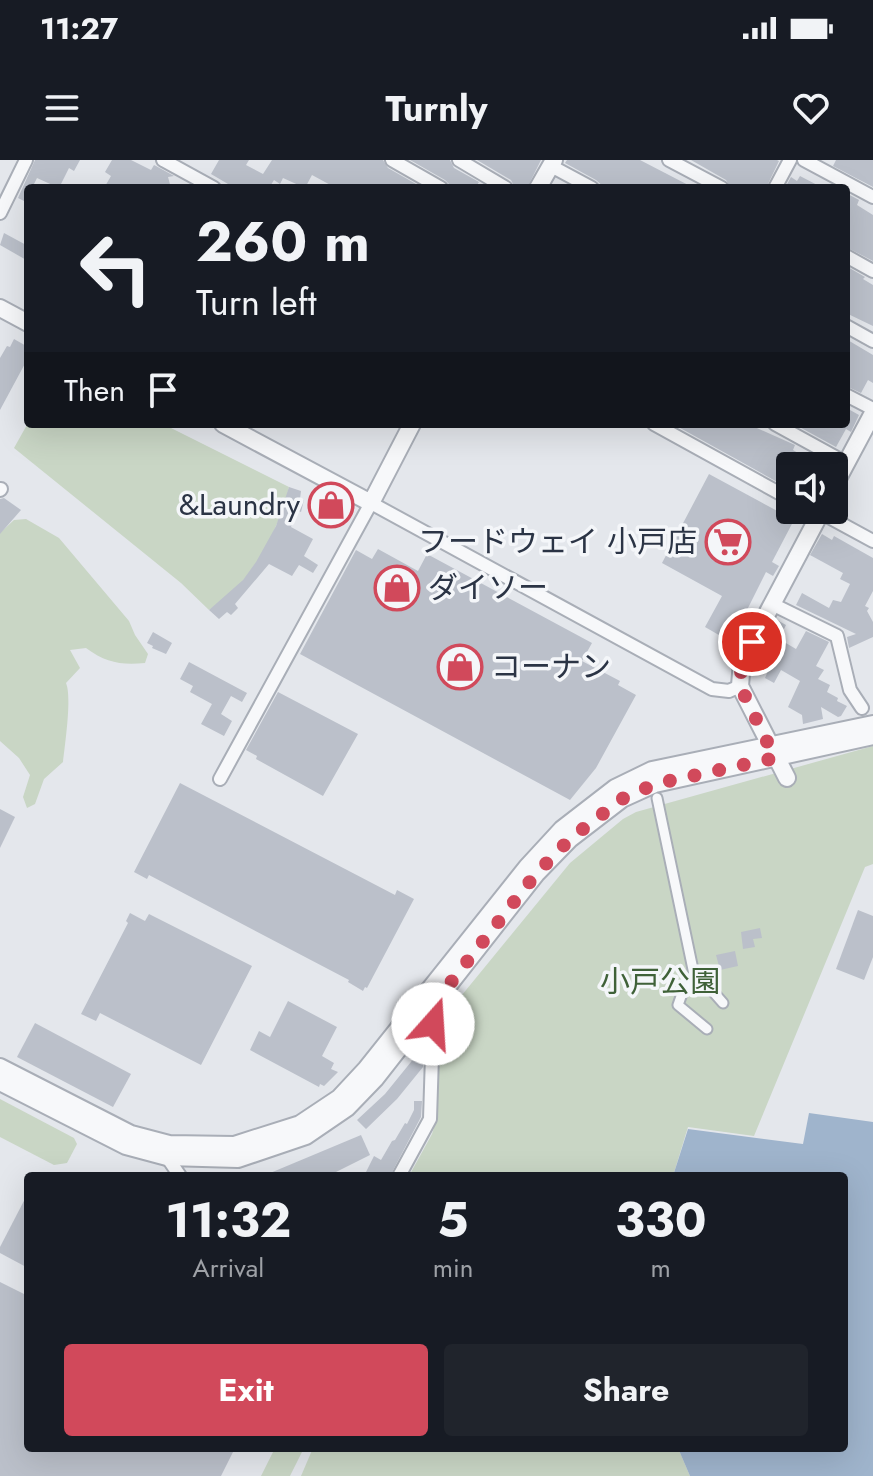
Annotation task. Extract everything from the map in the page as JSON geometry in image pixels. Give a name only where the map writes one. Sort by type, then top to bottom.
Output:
[{"type":"street","points":[[0,213],[26,160]]},
{"type":"street","points":[[163,160],[207,184]]},
{"type":"street","points":[[392,160],[434,184]]},
{"type":"street","points":[[459,160],[499,184]]},
{"type":"street","points":[[669,160],[714,184]]},
{"type":"street","points":[[777,184],[790,160]]},
{"type":"street","points":[[804,160],[849,184]]},
{"type":"street","points":[[540,184],[552,163],[586,184]]},
{"type":"street","points":[[850,185],[873,197]]},
{"type":"street","points":[[850,258],[873,271]]},
{"type":"street","points":[[0,308],[24,321]]},
{"type":"street","points":[[850,328],[873,341]]},
{"type":"street","points":[[848,459],[871,418],[850,399]]},
{"type":"street","points":[[230,428],[712,689],[729,691],[740,686]]},
{"type":"street","points":[[220,779],[410,428]]},
{"type":"street","points":[[661,428],[776,491]]},
{"type":"street","points":[[782,428],[826,452]]},
{"type":"street","points":[[787,778],[740,686],[742,661],[811,524]]},
{"type":"street","points":[[841,524],[873,541]]},
{"type":"street","points":[[772,604],[837,636],[850,690],[862,708]]},
{"type":"street","points":[[0,1082],[126,1146],[167,1157],[238,1159],[306,1136],[356,1098],[375,1079],[536,874],[570,839],[622,799],[655,784],[873,724]]},
{"type":"street","points":[[0,1067],[131,1134],[169,1144],[234,1145],[300,1124],[339,1098],[366,1069],[527,867],[562,829],[615,788],[652,770],[873,736]]},
{"type":"street","points":[[657,798],[695,979],[709,987],[723,1003]]},
{"type":"street","points":[[695,979],[684,988],[678,1005],[707,1029]]},
{"type":"street","points":[[401,1172],[430,1119],[433,1024],[430,1009]]},
{"type":"street","points":[[167,1157],[177,1172]]},
{"type":"green space","points":[[25,428],[171,428],[289,487],[278,522],[261,556],[238,587],[209,610],[181,583],[14,448]]},
{"type":"green space","points":[[26,519],[59,538],[129,621],[148,654],[145,663],[128,664],[107,660],[86,648],[70,650],[80,668],[66,683],[68,709],[63,762],[44,779],[35,804],[27,808],[23,797],[30,775],[19,758],[0,741],[0,533],[14,520]]},
{"type":"green space","name":"小戸公園","points":[[873,746],[873,864],[865,867],[754,1136],[688,1127],[674,1172],[411,1172],[436,1121],[441,1016],[444,1017],[570,863],[623,819],[636,812]]},
{"type":"green space","points":[[0,1099],[74,1138],[77,1144],[67,1163],[54,1165],[0,1137]]},
{"type":"green space","points":[[273,1452],[302,1452],[290,1476],[261,1476]]},
{"type":"green space","points":[[311,1452],[680,1452],[690,1476],[301,1476]]},
{"type":"water","points":[[809,1113],[873,1122],[873,1476],[690,1476],[680,1452],[848,1452],[848,1172],[674,1172],[688,1129],[803,1144]]},
{"type":"building","points":[[35,160],[80,160],[74,171],[69,168],[61,184],[50,184],[37,178],[34,184],[24,184]]},
{"type":"building","points":[[112,160],[131,160],[151,170],[154,165],[174,176],[168,177],[170,184],[106,184],[111,176],[105,172]]},
{"type":"building","points":[[219,160],[249,160],[246,165],[263,174],[272,160],[383,160],[388,168],[416,184],[329,184],[312,175],[307,184],[296,184],[283,178],[280,184],[274,180],[272,184],[228,184],[211,174]]},
{"type":"building","points":[[410,160],[450,160],[454,168],[479,182],[449,184]]},
{"type":"building","points":[[477,160],[541,160],[529,184],[513,184]]},
{"type":"building","points":[[567,160],[640,160],[686,184],[600,184],[565,163]]},
{"type":"building","points":[[691,160],[779,161],[768,184],[728,184]]},
{"type":"building","points":[[836,160],[873,160],[873,187],[833,166]]},
{"type":"building","points":[[800,176],[815,184],[787,184],[791,177],[797,181]]},
{"type":"building","points":[[24,185],[24,201],[18,198]]},
{"type":"building","points":[[850,195],[859,200],[857,205],[873,215],[873,261],[850,249]]},
{"type":"building","points":[[4,233],[24,244],[24,259],[0,245]]},
{"type":"building","points":[[850,268],[873,285],[873,326],[850,315]]},
{"type":"building","points":[[14,339],[24,345],[24,365],[0,410],[0,358],[7,346],[10,347]]},
{"type":"building","points":[[850,341],[873,355],[873,383],[868,380],[861,393],[850,388]]},
{"type":"building","points":[[850,410],[859,415],[851,432],[846,429],[836,447],[801,428],[850,428]]},
{"type":"building","points":[[680,428],[757,428],[795,445],[793,450],[796,452],[776,452],[776,481]]},
{"type":"building","name":"フードウェイ 小戸店","points":[[709,474],[776,510],[776,524],[792,524],[772,562],[779,566],[773,576],[766,572],[731,642],[705,627],[722,596],[662,563]]},
{"type":"building","points":[[289,487],[301,491],[300,499],[304,500],[301,512],[296,510],[291,527],[313,539],[304,556],[318,565],[313,573],[299,565],[292,576],[269,564],[235,604],[238,608],[231,615],[227,612],[219,619],[209,610],[243,580],[256,562],[276,526]]},
{"type":"building","name":"&Laundry","points":[[322,493],[345,506],[339,517],[316,503]]},
{"type":"building","points":[[4,498],[21,510],[0,534],[0,499]]},
{"type":"building","points":[[822,534],[832,540],[834,536],[873,558],[873,591],[865,606],[869,608],[867,611],[873,622],[873,637],[849,648],[847,637],[856,634],[796,605],[802,593],[829,608],[833,600],[841,602],[850,584],[840,579],[843,573],[810,555]]},
{"type":"building","name":"コーナン","points":[[378,549],[418,571],[427,554],[592,643],[582,661],[620,681],[618,685],[636,695],[596,768],[570,800],[300,654],[356,550],[372,559]]},
{"type":"building","points":[[777,620],[786,625],[779,639],[796,649],[806,631],[829,642],[816,666],[824,670],[818,679],[830,685],[827,692],[847,706],[841,716],[821,707],[823,719],[803,724],[802,715],[788,707],[800,681],[781,670],[774,683],[765,678],[768,671],[755,663]]},
{"type":"building","points":[[153,632],[172,643],[166,654],[147,643]]},
{"type":"building","points":[[189,662],[247,693],[242,702],[231,696],[221,714],[232,721],[224,736],[201,724],[212,704],[190,692],[193,686],[180,679]]},
{"type":"building","points":[[278,692],[358,734],[323,796],[256,759],[257,756],[246,750]]},
{"type":"building","points":[[180,783],[395,895],[397,890],[414,899],[367,988],[363,991],[349,980],[149,875],[147,879],[134,872]]},
{"type":"building","points":[[0,809],[15,817],[0,848]]},
{"type":"building","points":[[858,910],[873,916],[873,957],[864,980],[836,969]]},
{"type":"building","points":[[130,913],[145,921],[149,914],[252,966],[201,1065],[100,1013],[96,1021],[81,1014],[128,923]]},
{"type":"building","points":[[760,928],[762,938],[753,939],[755,947],[743,949],[741,932]]},
{"type":"building","points":[[735,951],[738,966],[720,970],[716,955]]},
{"type":"building","points":[[288,1001],[337,1027],[322,1056],[334,1063],[331,1069],[338,1072],[324,1086],[320,1084],[319,1087],[250,1050],[259,1031],[270,1037]]},
{"type":"building","points":[[35,1023],[131,1074],[113,1107],[17,1057]]},
{"type":"building","points":[[415,1057],[423,1063],[423,1067],[397,1099],[366,1129],[357,1120],[385,1094]]},
{"type":"building","points":[[414,1101],[422,1101],[421,1117],[392,1172],[366,1172],[374,1156],[381,1160],[414,1110]]},
{"type":"building","points":[[361,1135],[370,1155],[336,1172],[273,1172]]},
{"type":"building","points":[[24,1201],[24,1266],[0,1253],[0,1247]]},
{"type":"building","points":[[0,1282],[24,1294],[24,1452],[233,1452],[221,1476],[0,1476]]},
{"type":"place","name":"&Laundry","points":[[331,505]]},
{"type":"place","name":"フードウェイ 小戸店","points":[[728,542]]},
{"type":"place","name":"ダイソー","points":[[397,588]]},
{"type":"place","name":"コーナン","points":[[460,667]]},
{"type":"route","points":[[433,1024],[430,1009],[536,874],[570,839],[622,799],[655,784],[775,758],[740,686],[742,661],[752,642]]}]
